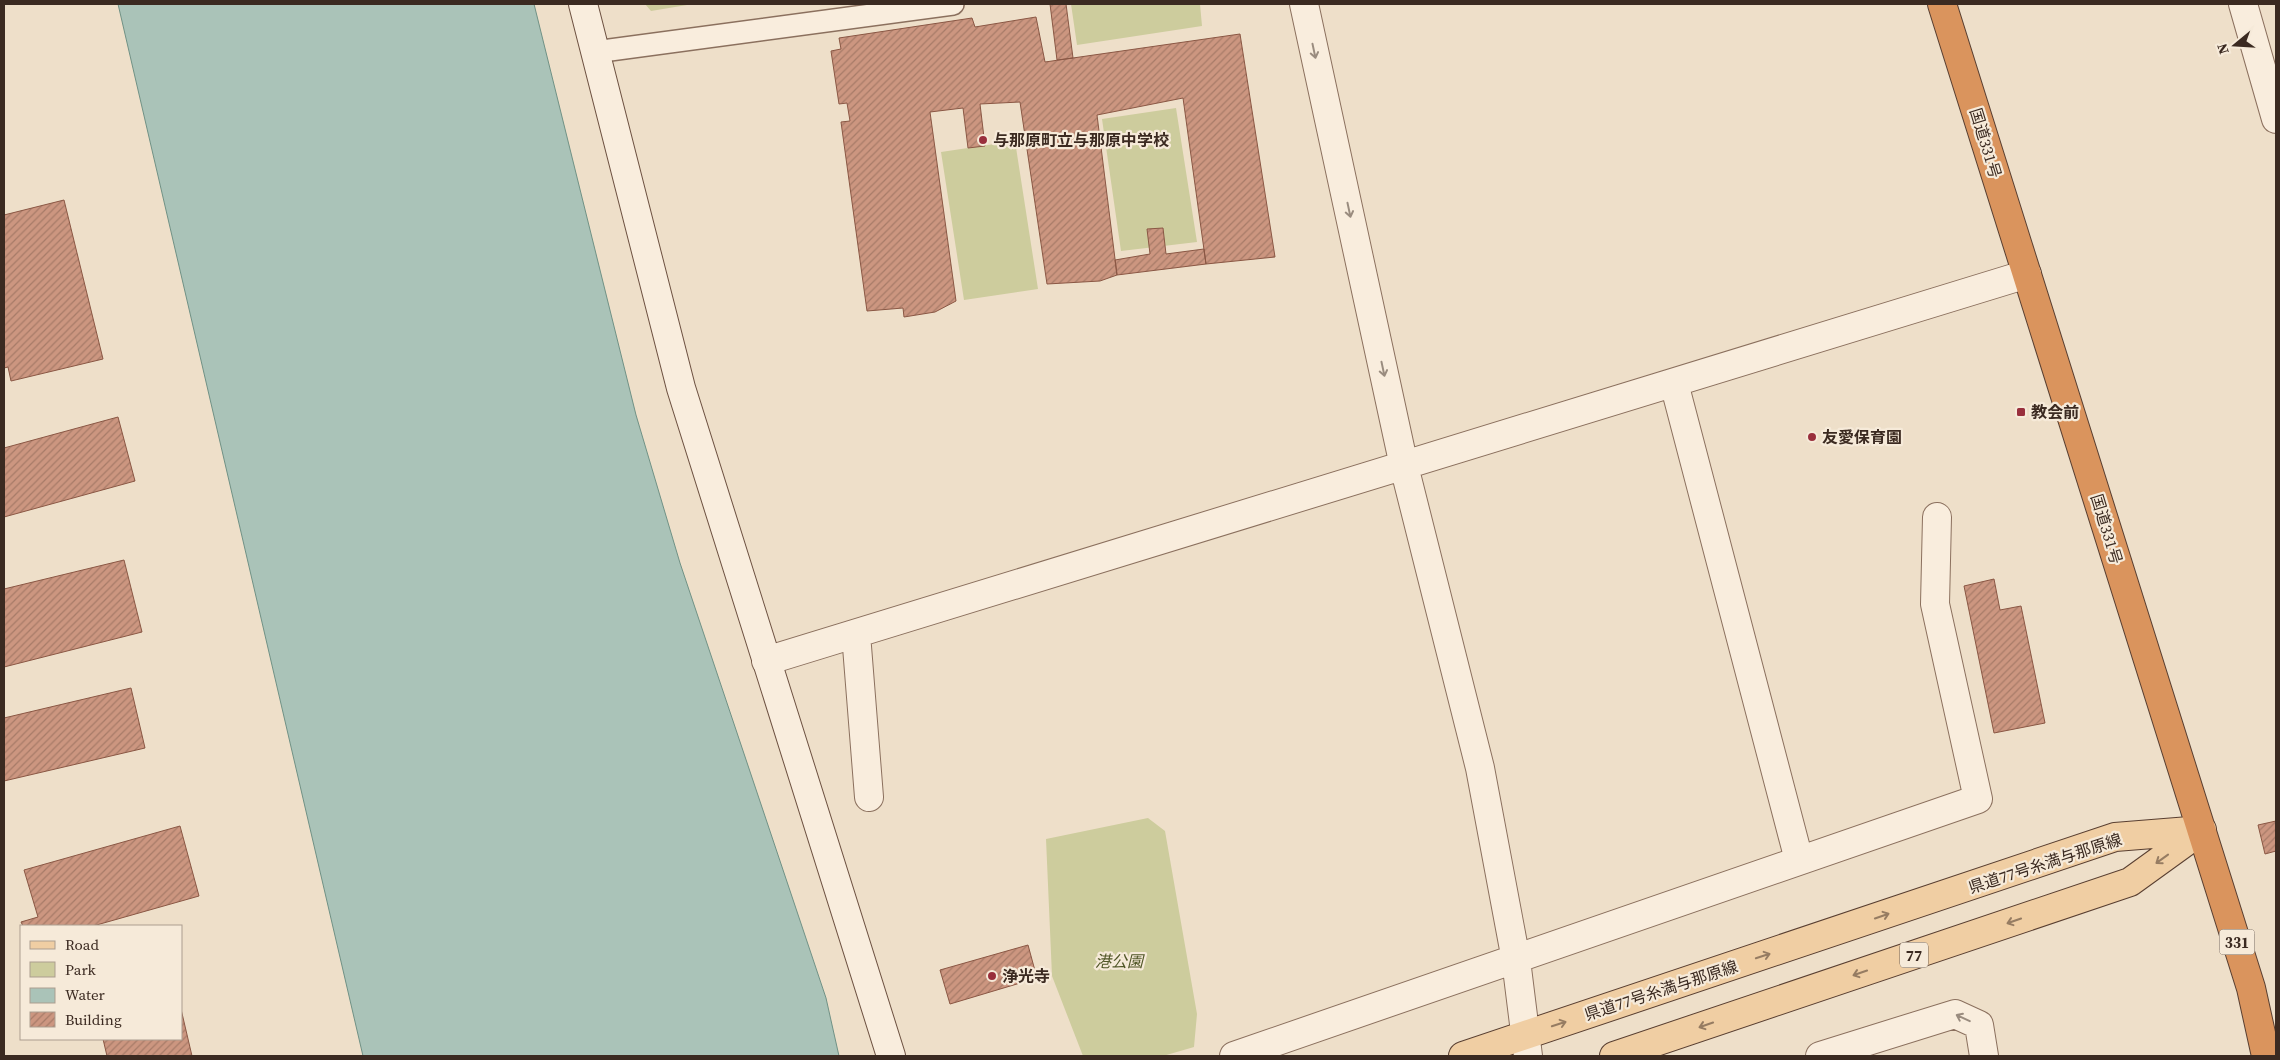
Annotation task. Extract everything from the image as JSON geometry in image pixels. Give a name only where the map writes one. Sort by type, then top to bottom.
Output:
[{"type":"highway","name":"国道331号","points":[[1942,4],[2251,988],[2266,1056]]},
{"type":"main road","name":"県道77号糸満与那原線","points":[[1463,1056],[1527,1046],[2115,837],[2202,830]]},
{"type":"main road","name":"77","points":[[1614,1056],[2130,882],[2202,830]]},
{"type":"street","points":[[583,4],[681,388],[892,1056]]},
{"type":"street","points":[[1304,4],[1404,466],[1480,768],[1516,960],[1527,1046]]},
{"type":"street","points":[[2243,4],[2276,119]]},
{"type":"street","points":[[766,661],[2027,274]]},
{"type":"street","points":[[1674,383],[1799,860]]},
{"type":"street","points":[[1234,1056],[1978,799],[1935,604],[1937,517]]},
{"type":"street","points":[[856,634],[869,797]]},
{"type":"street","points":[[1820,1056],[1954,1014],[1978,1025],[1984,1056]]},
{"type":"lane","points":[[595,52],[953,4]]},
{"type":"green space","points":[[645,4],[693,4],[651,11]]},
{"type":"green space","points":[[1071,4],[1200,4],[1202,26],[1077,45]]},
{"type":"green space","points":[[1176,108],[1197,242],[1121,251],[1102,119]]},
{"type":"green space","points":[[1015,141],[1038,289],[964,300],[941,152]]},
{"type":"green space","name":"港公園","points":[[1148,818],[1165,831],[1197,1014],[1194,1047],[1163,1056],[1083,1056],[1052,976],[1046,839]]},
{"type":"water","points":[[118,4],[534,4],[636,415],[680,563],[826,998],[839,1056],[363,1056]]},
{"type":"building","points":[[1050,4],[1066,4],[1073,58],[1057,60]]},
{"type":"building","points":[[1036,17],[1045,62],[1240,34],[1275,257],[1206,264],[1183,98],[1097,115],[1117,275],[1100,281],[1047,284],[1020,102],[980,104],[985,146],[968,148],[963,108],[930,112],[956,301],[935,312],[904,317],[903,308],[867,311],[841,122],[850,121],[847,103],[839,104],[831,51],[841,49],[839,38],[972,18],[975,27]]},
{"type":"building","points":[[64,200],[103,359],[11,381],[8,367],[4,368],[4,215]]},
{"type":"building","points":[[1163,228],[1166,254],[1204,249],[1206,264],[1117,275],[1115,260],[1150,254],[1147,229]]},
{"type":"building","points":[[118,417],[135,481],[4,517],[4,448]]},
{"type":"building","points":[[124,560],[142,632],[4,667],[4,589]]},
{"type":"building","points":[[1994,579],[2000,610],[2021,606],[2045,723],[1994,733],[1964,586]]},
{"type":"building","points":[[131,688],[145,748],[4,781],[4,718]]},
{"type":"building","points":[[2276,821],[2276,851],[2265,854],[2258,825]]},
{"type":"building","points":[[180,826],[199,896],[97,925],[22,925],[21,922],[38,917],[24,870]]},
{"type":"building","points":[[1028,945],[1037,978],[950,1004],[940,970]]},
{"type":"building","points":[[182,1013],[192,1056],[107,1056],[103,1040],[182,1040]]},
{"type":"place","name":"与那原町立与那原中学校","points":[[983,140]]},
{"type":"place","name":"教会前","points":[[2021,412]]},
{"type":"place","name":"友愛保育園","points":[[1812,437]]},
{"type":"place","name":"浄光寺","points":[[992,976]]}]
